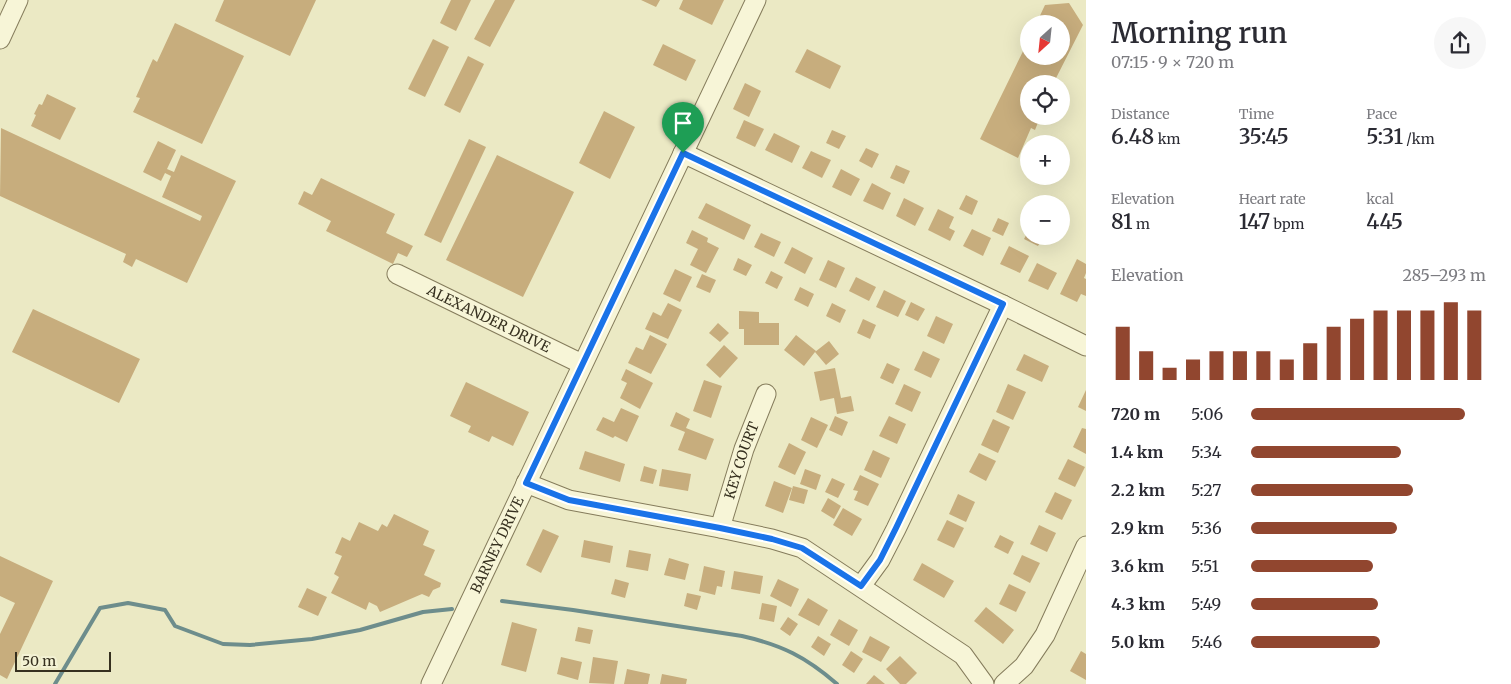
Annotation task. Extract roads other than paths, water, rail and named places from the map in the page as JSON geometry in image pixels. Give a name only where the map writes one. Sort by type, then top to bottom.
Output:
[{"type":"street","points":[[0,39],[18,0]]},
{"type":"street","name":"BARNEY DRIVE","points":[[437,683],[526,483],[756,0]]},
{"type":"street","points":[[683,153],[1003,304],[1086,346]]},
{"type":"street","name":"ALEXANDER DRIVE","points":[[398,274],[582,364]]},
{"type":"street","points":[[861,586],[880,560],[1003,304]]},
{"type":"street","name":"KEY COURT","points":[[720,528],[744,449],[766,394]]},
{"type":"street","points":[[526,483],[569,500],[720,528],[772,539],[802,548],[964,655],[984,684]]},
{"type":"street","points":[[1004,684],[1024,666],[1046,636],[1086,546]]},
{"type":"waterway","points":[[502,601],[742,636],[793,653],[815,666],[837,684]]},
{"type":"waterway","points":[[55,684],[100,608],[128,603],[165,610],[175,626],[223,644],[250,645],[312,639],[360,630],[423,612],[452,609]]}]
